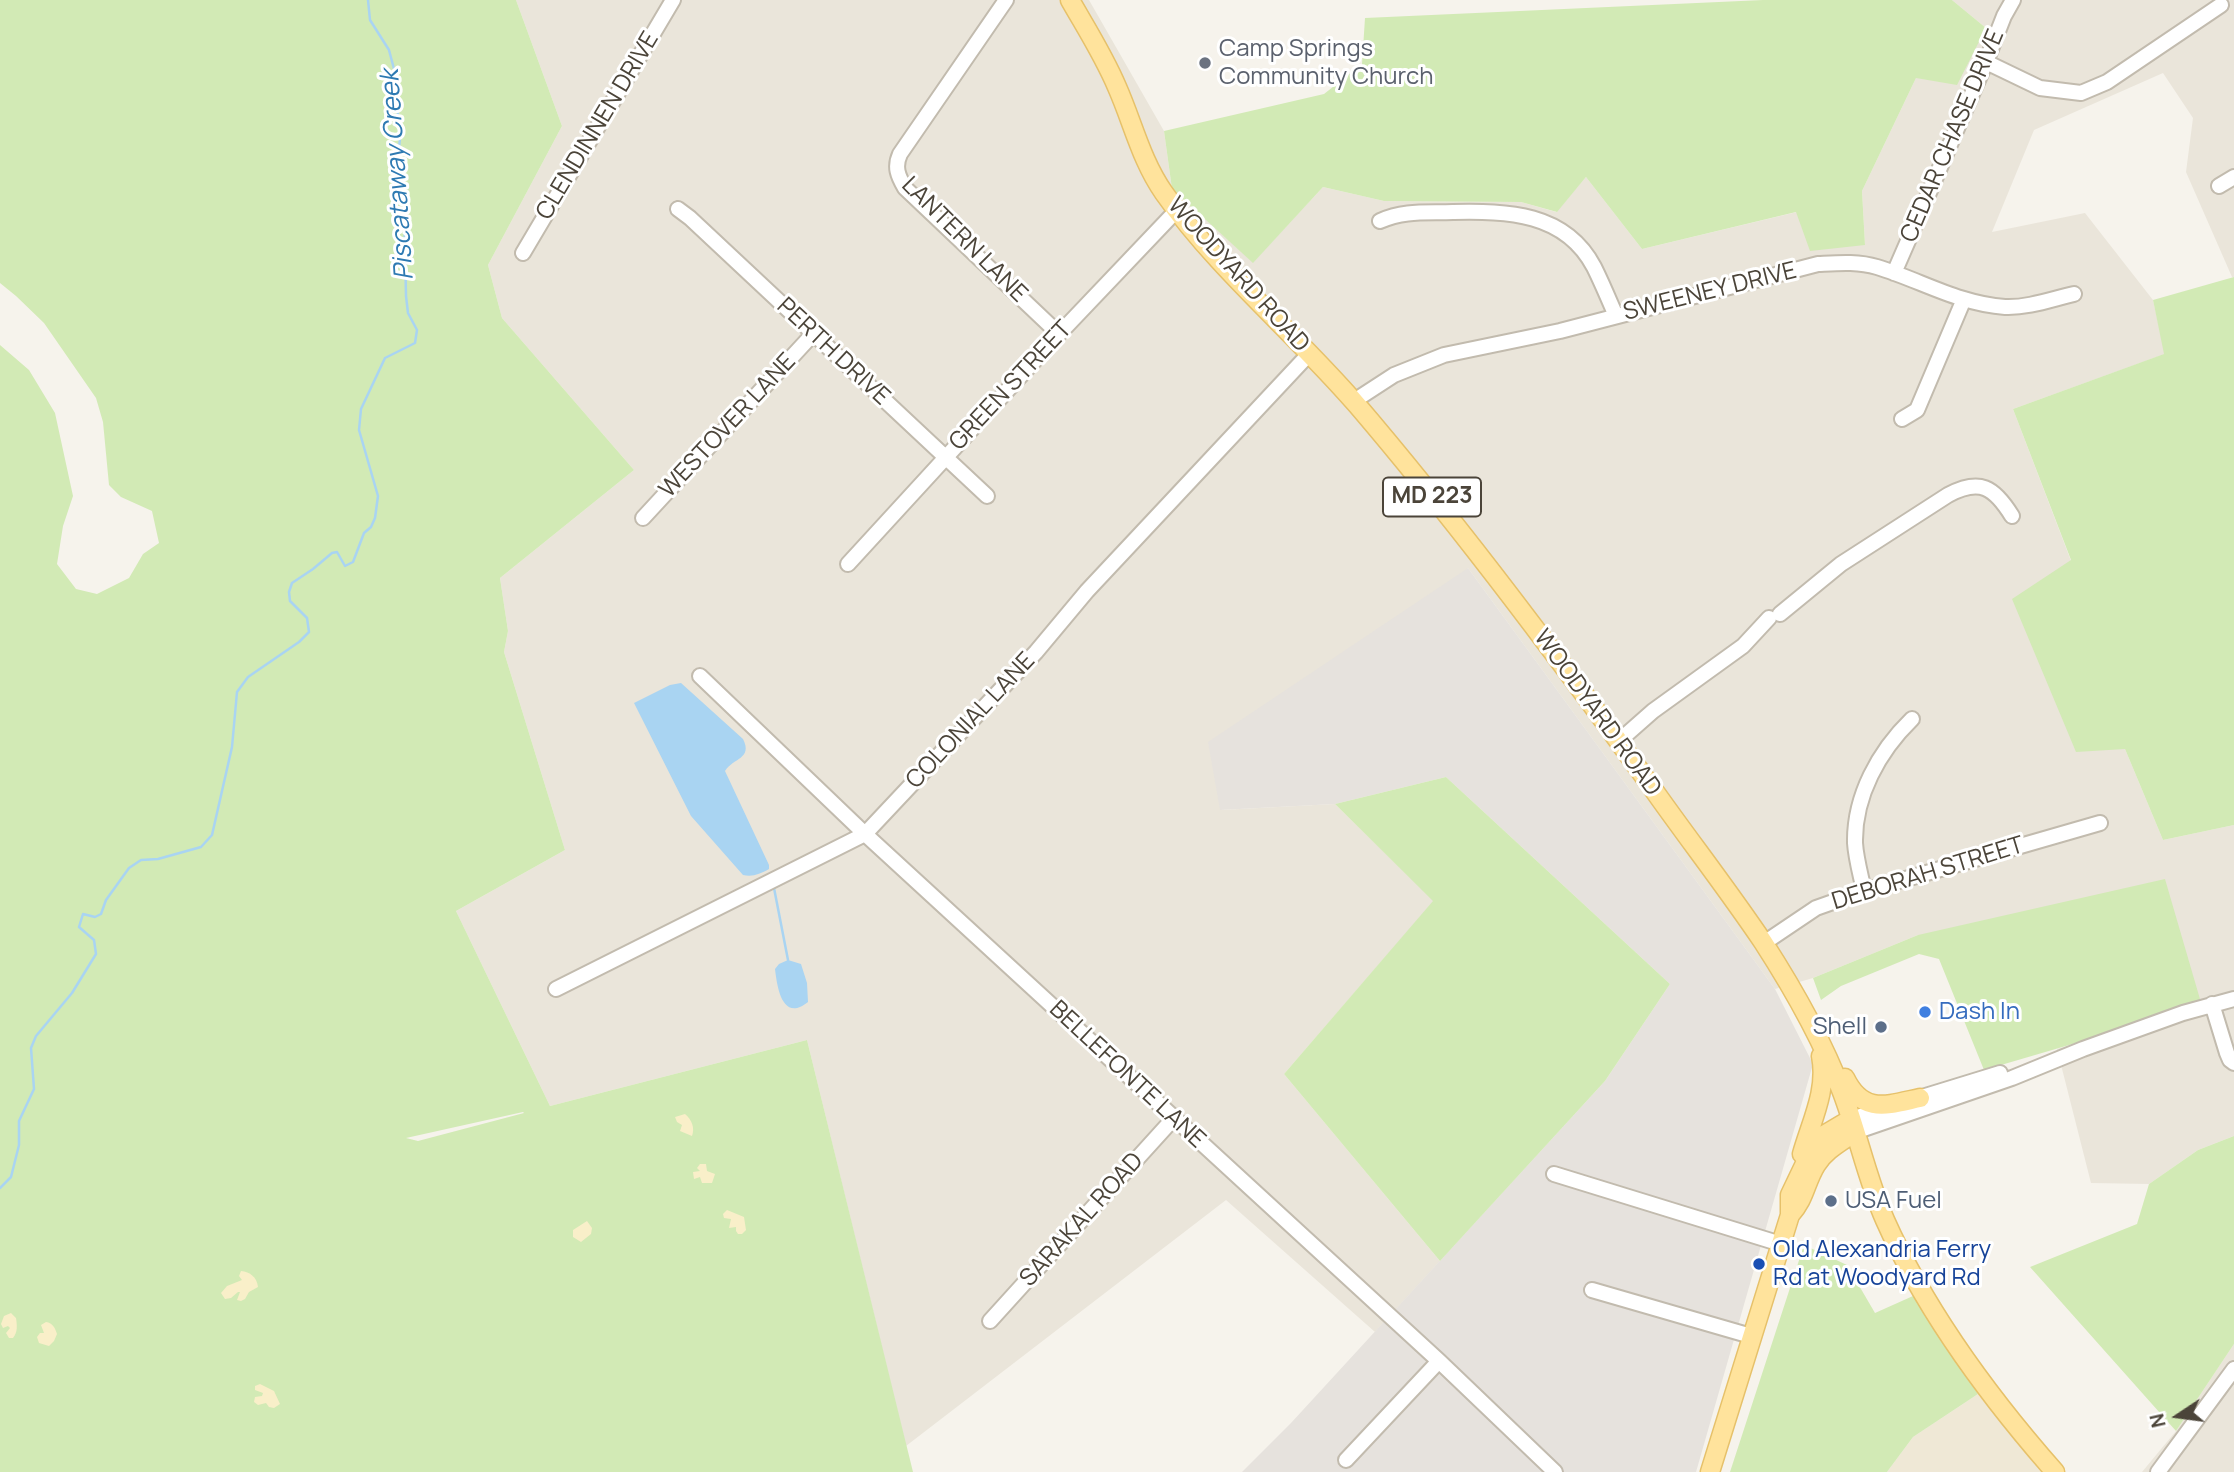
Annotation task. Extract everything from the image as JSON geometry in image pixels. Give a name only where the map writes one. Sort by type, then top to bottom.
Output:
[{"type":"main road","name":"WOODYARD ROAD","points":[[1070,0],[1116,83],[1143,158],[1177,210],[1240,282],[1354,401],[1521,610],[1764,943],[1793,989],[1834,1071],[1884,1217],[1920,1288],[1980,1377],[2055,1472]]},
{"type":"main road","points":[[1816,1032],[1854,1094],[1861,1100],[1885,1105],[1920,1098]]},
{"type":"main road","points":[[1710,1472],[1782,1244],[1790,1215],[1790,1195],[1822,1088],[1824,1076],[1816,1032]]},
{"type":"main road","points":[[1790,1195],[1816,1142],[1835,1127],[1853,1126]]},
{"type":"main road","points":[[1790,1215],[1801,1203],[1810,1177],[1821,1159],[1853,1126]]},
{"type":"street","name":"CLENDINNEN DRIVE","points":[[523,253],[673,0]]},
{"type":"street","name":"LANTERN LANE","points":[[1006,0],[900,154],[897,161],[898,174],[905,188],[1059,334]]},
{"type":"street","name":"CEDAR CHASE DRIVE","points":[[1894,273],[2013,0]]},
{"type":"street","points":[[1986,62],[2040,88],[2081,93],[2107,82],[2221,5]]},
{"type":"street","points":[[2219,186],[2234,177]]},
{"type":"street","name":"PERTH DRIVE","points":[[678,209],[987,496]]},
{"type":"street","name":"GREEN STREET","points":[[848,564],[1177,210]]},
{"type":"street","points":[[1380,221],[1396,213],[1491,212],[1530,216],[1556,228],[1577,244],[1593,265],[1616,316]]},
{"type":"street","name":"SWEENEY DRIVE","points":[[1354,401],[1394,375],[1444,355],[1560,331],[1818,264],[1874,266],[1985,305],[2009,307],[2040,303],[2074,293]]},
{"type":"street","points":[[1902,419],[1917,410],[1964,299]]},
{"type":"street","name":"WESTOVER LANE","points":[[643,518],[813,334]]},
{"type":"street","name":"COLONIAL LANE","points":[[556,989],[865,834],[1036,652],[1087,591],[1310,354]]},
{"type":"street","points":[[1619,741],[1680,690],[1743,646],[1775,616],[1841,564],[1948,495],[1966,486],[1987,489],[2000,497],[2012,516]]},
{"type":"street","name":"BELLEFONTE LANE","points":[[700,676],[865,834],[1555,1472]]},
{"type":"street","points":[[1864,891],[1855,845],[1860,804],[1871,774],[1881,757],[1896,734],[1912,719]]},
{"type":"street","name":"DEBORAH STREET","points":[[1764,943],[1816,908],[1864,891],[2101,823]]},
{"type":"street","points":[[1853,1126],[2012,1078],[2049,1062],[2212,1004],[2233,1002]]},
{"type":"street","points":[[2212,1004],[2227,1053],[2234,1063]]},
{"type":"street","points":[[1853,1126],[1920,1098],[2019,1067],[2049,1062]]},
{"type":"street","name":"SARAKAL ROAD","points":[[990,1321],[1174,1118]]},
{"type":"street","points":[[1554,1174],[1782,1244]]},
{"type":"street","points":[[1592,1290],[1751,1336]]},
{"type":"street","points":[[1346,1460],[1438,1361]]},
{"type":"street","points":[[2158,1472],[2234,1369]]},
{"type":"shaded area","points":[[516,0],[1089,0],[1164,131],[1172,189],[1253,262],[1323,187],[1384,201],[1521,202],[1556,212],[1586,177],[1642,249],[1797,212],[1865,244],[1862,191],[1916,78],[1986,28],[1952,0],[2234,0],[2234,277],[2186,172],[2193,118],[2163,73],[2034,130],[1992,232],[2085,213],[2153,300],[2165,354],[2013,409],[2071,561],[2125,749],[2163,840],[2234,825],[2234,1136],[2198,1150],[2149,1184],[2091,1183],[2057,1049],[2202,1006],[1918,935],[1813,978],[1775,989],[1468,568],[1221,810],[1335,804],[1434,901],[1284,1074],[1440,1261],[1375,1332],[1226,1200],[906,1446],[807,1040],[550,1106],[456,911],[565,850],[504,652],[508,631],[500,578],[634,470],[502,318],[488,265],[562,126]]},
{"type":"shaded area","points":[[1468,568],[1775,989],[1813,1064],[1696,1472],[1242,1472],[1291,1423],[1605,1081],[1670,984],[1446,777],[1335,804],[1220,810],[1208,742]]},
{"type":"shaded area","points":[[2234,1344],[2234,1472],[2142,1472],[2176,1431]]},
{"type":"shaded area","points":[[1978,1394],[2041,1472],[1887,1472],[1913,1437]]},
{"type":"green space","points":[[0,0],[516,0],[562,126],[488,265],[502,318],[634,470],[500,578],[508,631],[504,652],[565,850],[456,911],[550,1106],[807,1040],[913,1472],[0,1472],[0,345],[29,370],[55,413],[73,496],[63,526],[57,564],[76,589],[97,594],[129,578],[143,554],[159,543],[152,511],[121,497],[109,485],[103,422],[96,398],[44,323],[0,283]],"holes":[[[524,1113],[418,1141],[406,1138]]]},
{"type":"green space","points":[[1763,0],[1952,0],[1986,28],[1957,85],[1916,78],[1862,191],[1865,245],[1810,251],[1796,212],[1642,249],[1586,177],[1557,212],[1521,202],[1384,201],[1323,187],[1253,263],[1172,189],[1164,131],[1324,94],[1362,64],[1365,18]]},
{"type":"green space","points":[[2234,277],[2234,825],[2163,840],[2125,749],[2076,752],[2012,599],[2071,560],[2013,409],[2164,354],[2153,300]]},
{"type":"green space","points":[[1446,777],[1670,984],[1605,1081],[1440,1261],[1284,1074],[1433,901],[1335,804]]},
{"type":"green space","points":[[2165,879],[2202,1006],[1984,1070],[1939,959],[1919,954],[1841,986],[1821,1000],[1813,978],[1918,935]]},
{"type":"green space","points":[[2234,1136],[2234,1344],[2176,1431],[2030,1267],[2137,1224],[2149,1184],[2198,1150]]},
{"type":"green space","points":[[1804,1245],[1847,1265],[1875,1313],[1913,1296],[1978,1394],[1913,1437],[1887,1472],[1730,1472]]},
{"type":"sand","points":[[685,1114],[692,1124],[692,1136],[680,1131],[682,1125],[675,1117]]},
{"type":"sand","points":[[700,1164],[706,1164],[707,1171],[715,1174],[712,1183],[702,1183],[700,1177],[694,1179],[693,1172],[700,1171],[697,1168]]},
{"type":"sand","points":[[727,1210],[744,1217],[746,1230],[742,1234],[738,1234],[736,1227],[729,1228],[731,1219],[724,1218],[723,1214]]},
{"type":"sand","points":[[587,1221],[592,1228],[591,1234],[581,1242],[573,1237],[573,1230]]},
{"type":"sand","points":[[241,1271],[252,1276],[258,1287],[241,1301],[237,1300],[240,1292],[225,1299],[221,1293],[227,1286],[242,1280],[239,1276]]},
{"type":"sand","points":[[11,1313],[16,1318],[17,1328],[13,1338],[9,1338],[6,1333],[10,1328],[3,1328],[1,1324],[4,1316]]},
{"type":"sand","points":[[46,1322],[52,1325],[57,1334],[49,1346],[39,1343],[37,1337],[44,1333],[41,1325]]},
{"type":"sand","points":[[260,1384],[274,1391],[280,1404],[274,1408],[266,1403],[258,1405],[254,1402],[255,1397],[262,1396],[263,1393],[255,1390],[255,1386]]},
{"type":"water","points":[[681,683],[743,739],[746,751],[725,771],[769,865],[769,869],[763,872],[743,875],[691,816],[634,703],[670,685]]},
{"type":"water","points":[[788,960],[801,964],[807,983],[808,1002],[799,1007],[792,1008],[782,1000],[777,984],[775,969]]},
{"type":"waterway","name":"Piscataway Creek","points":[[0,1188],[11,1177],[19,1145],[19,1121],[34,1089],[31,1048],[36,1036],[72,993],[96,954],[94,940],[79,927],[83,914],[95,917],[101,914],[106,900],[129,868],[141,860],[158,859],[201,847],[212,835],[232,747],[237,692],[248,677],[299,642],[309,632],[307,618],[290,601],[292,583],[332,553],[337,552],[345,566],[353,562],[364,533],[375,518],[378,496],[359,430],[361,409],[385,358],[415,343],[417,330],[408,313],[406,296],[404,203],[397,185],[395,168],[400,138],[394,69],[389,50],[370,20],[368,0]]},
{"type":"waterway","points":[[774,888],[788,960]]},
{"type":"place","name":"Camp Springs Community Church","points":[[1205,63]]},
{"type":"place","name":"Dash In","points":[[1925,1012]]},
{"type":"place","name":"Shell","points":[[1881,1027]]},
{"type":"place","name":"USA Fuel","points":[[1831,1201]]},
{"type":"place","name":"Old Alexandria Ferry Rd at Woodyard Rd","points":[[1759,1264]]}]
